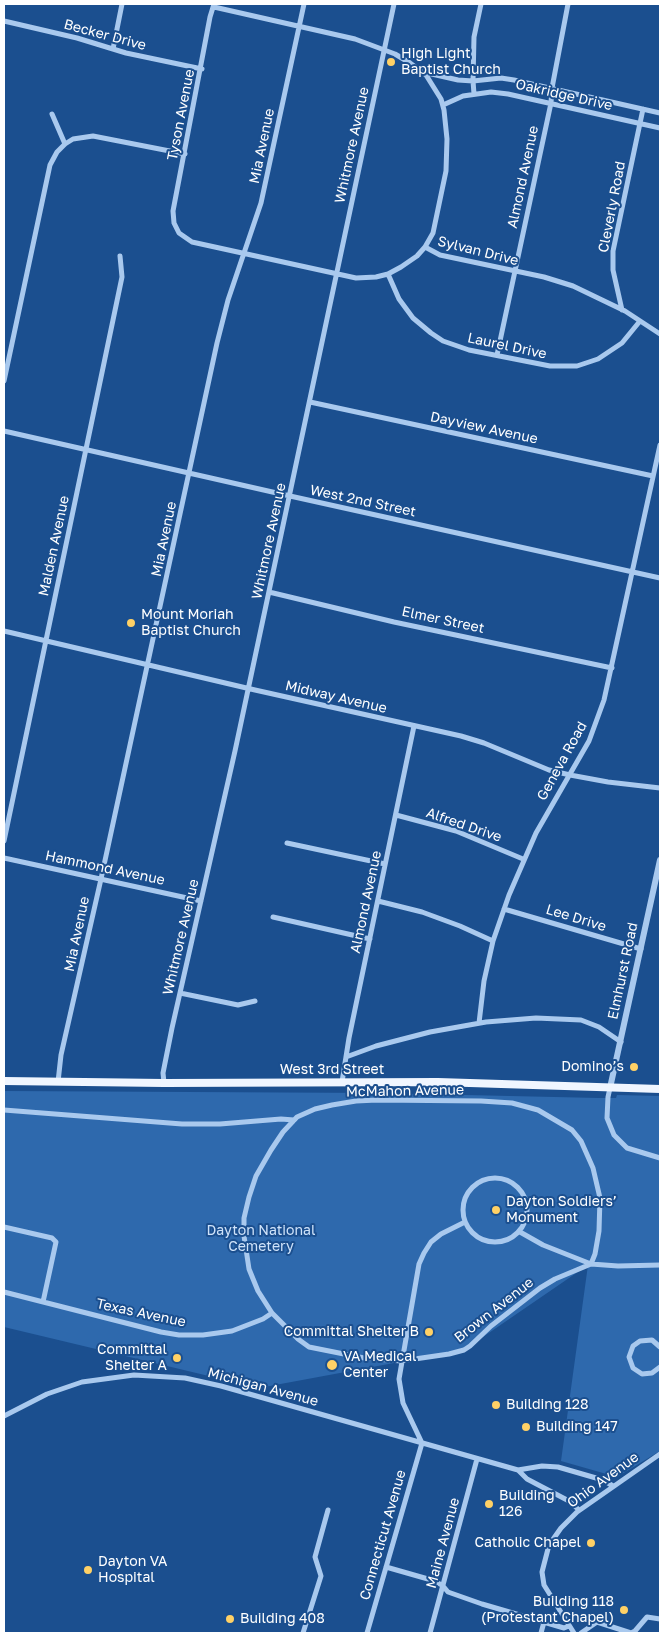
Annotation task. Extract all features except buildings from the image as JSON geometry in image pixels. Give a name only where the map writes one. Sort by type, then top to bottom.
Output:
[{"type":"main road","name":"West 3rd Street","points":[[4,1081],[164,1083],[447,1082],[660,1089]]},
{"type":"street","points":[[113,49],[122,4]]},
{"type":"street","name":"Mia Avenue","points":[[58,1082],[61,1056],[224,314],[261,203],[304,4]]},
{"type":"street","name":"Whitmore Avenue","points":[[164,1083],[163,1072],[270,592],[394,4]]},
{"type":"street","points":[[474,94],[474,37],[481,4]]},
{"type":"street","name":"Almond Avenue","points":[[497,355],[551,103],[552,88],[568,4]]},
{"type":"street","name":"Oakridge Drive","points":[[214,5],[355,39],[384,50],[402,58],[423,72],[443,105],[463,96],[491,92],[551,103],[660,128]]},
{"type":"street","name":"Tyson Avenue","points":[[176,228],[173,211],[214,5]]},
{"type":"street","name":"Becker Drive","points":[[4,21],[78,38],[113,49],[202,69]]},
{"type":"street","name":"Oakridge Drive","points":[[423,72],[458,80],[473,81],[501,78],[660,113]]},
{"type":"street","points":[[425,247],[435,227],[446,171],[446,131],[443,105]]},
{"type":"street","name":"Cleverly Road","points":[[622,310],[613,270],[613,251],[643,109]]},
{"type":"street","points":[[52,114],[65,144]]},
{"type":"street","points":[[4,381],[50,165],[54,156],[65,144],[74,139],[88,136],[185,154]]},
{"type":"street","name":"Sylvan Drive","points":[[176,228],[182,236],[192,242],[336,275],[363,278],[388,274],[406,264],[425,247],[440,255],[544,277],[573,286],[622,310],[660,334]]},
{"type":"street","name":"Malden Avenue","points":[[4,841],[122,277],[120,256]]},
{"type":"street","name":"Laurel Drive","points":[[388,274],[404,306],[413,318],[431,334],[457,347],[550,366],[577,366],[598,359],[622,343],[640,322]]},
{"type":"street","name":"Dayview Avenue","points":[[310,402],[653,476]]},
{"type":"street","name":"West 2nd Street","points":[[4,431],[189,474],[660,578]]},
{"type":"street","name":"Geneva Road","points":[[479,1023],[484,981],[493,941],[523,859],[544,818],[570,775],[594,727],[604,700],[634,572],[660,445]]},
{"type":"street","name":"Elmer Street","points":[[270,592],[394,622],[612,668]]},
{"type":"street","name":"Midway Avenue","points":[[4,631],[473,739],[542,767],[570,775],[660,788]]},
{"type":"street","name":"Almond Avenue","points":[[342,1082],[349,1038],[414,726]]},
{"type":"street","name":"Alfred Drive","points":[[396,815],[456,831],[523,859]]},
{"type":"street","points":[[287,843],[385,864]]},
{"type":"street","name":"Hammond Avenue","points":[[4,858],[201,901]]},
{"type":"street","name":"Elmhurst Road","points":[[610,1088],[660,860]]},
{"type":"street","points":[[378,901],[422,912],[493,941]]},
{"type":"street","name":"Lee Drive","points":[[504,909],[641,949]]},
{"type":"street","points":[[273,917],[370,938]]},
{"type":"street","points":[[180,993],[233,1004],[246,1004],[255,1001]]},
{"type":"street","points":[[346,1057],[409,1037],[479,1023],[536,1018],[575,1019],[599,1027],[621,1042]]},
{"type":"street","points":[[610,1088],[607,1118],[614,1135],[627,1148],[660,1158]]},
{"type":"street","name":"McMahon Avenue","points":[[4,1110],[182,1124],[220,1124],[281,1118],[294,1120],[301,1114],[315,1109],[370,1100],[512,1103],[538,1110],[575,1134],[582,1143],[593,1168],[600,1198],[601,1214],[595,1254],[591,1264]]},
{"type":"street","name":"Brown Avenue","points":[[294,1120],[271,1150],[256,1176],[244,1218],[244,1245],[249,1269],[258,1291],[272,1313],[298,1339],[309,1347],[364,1358],[401,1361],[428,1359],[464,1350],[498,1320],[540,1288],[555,1279],[591,1264]]},
{"type":"street","points":[[486,1179],[502,1179],[517,1186],[525,1199],[526,1216],[520,1232],[507,1239],[492,1241],[474,1234],[465,1222],[464,1206],[469,1191],[486,1179]]},
{"type":"street","points":[[422,1443],[405,1410],[399,1379],[421,1258],[431,1242],[441,1234],[465,1222]]},
{"type":"street","points":[[4,1227],[52,1238],[56,1242],[43,1302]]},
{"type":"street","points":[[520,1232],[543,1245],[591,1264],[618,1266],[660,1265]]},
{"type":"street","name":"Texas Avenue","points":[[4,1292],[179,1335],[207,1335],[232,1330],[263,1319],[272,1313]]},
{"type":"street","points":[[660,1347],[652,1340],[640,1341],[633,1346],[629,1358],[633,1368],[642,1374],[652,1373],[660,1367]]},
{"type":"street","name":"Michigan Avenue","points":[[4,1416],[47,1394],[82,1382],[134,1375],[165,1376],[221,1386],[518,1470],[542,1466],[558,1467],[599,1478],[614,1486]]},
{"type":"street","name":"Connecticut Avenue","points":[[367,1633],[422,1443]]},
{"type":"street","name":"Ohio Avenue","points":[[574,1633],[544,1586],[542,1572],[550,1545],[566,1523],[579,1510],[660,1454]]},
{"type":"street","name":"Maine Avenue","points":[[430,1633],[477,1459]]},
{"type":"street","name":"Michigan Avenue","points":[[518,1470],[527,1479],[569,1501],[579,1510]]},
{"type":"street","points":[[303,1633],[321,1576],[315,1557],[328,1510]]},
{"type":"street","points":[[386,1567],[435,1581],[448,1592],[482,1604],[564,1628],[570,1626]]},
{"type":"street","points":[[581,1633],[597,1622],[631,1633],[636,1631],[647,1617],[660,1619]]},
{"type":"street","points":[[541,1633],[544,1622]]},
{"type":"green space","name":"Dayton National Cemetery","points":[[4,1091],[377,1093],[599,1098],[616,1098],[617,1095],[660,1096],[660,1451],[617,1477],[561,1461],[588,1265],[464,1350],[259,1388],[4,1327]]},
{"type":"place","name":"High Light Baptist Church","points":[[391,62]]},
{"type":"place","name":"Mount Moriah Baptist Church","points":[[131,623]]},
{"type":"place","name":"Domino’s","points":[[634,1067]]},
{"type":"place","name":"Dayton Soldiers’ Monument","points":[[496,1210]]},
{"type":"place","name":"Committal Shelter B","points":[[429,1332]]},
{"type":"place","name":"Committal Shelter A","points":[[177,1358]]},
{"type":"place","name":"VA Medical Center","points":[[332,1365]]},
{"type":"place","name":"Building 128","points":[[496,1405]]},
{"type":"place","name":"Building 147","points":[[526,1427]]},
{"type":"place","name":"Building 126","points":[[489,1504]]},
{"type":"place","name":"Catholic Chapel","points":[[591,1543]]},
{"type":"place","name":"Dayton VA Hospital","points":[[88,1570]]},
{"type":"place","name":"Building 118 (Protestant Chapel)","points":[[624,1610]]},
{"type":"place","name":"Building 408","points":[[230,1619]]}]
